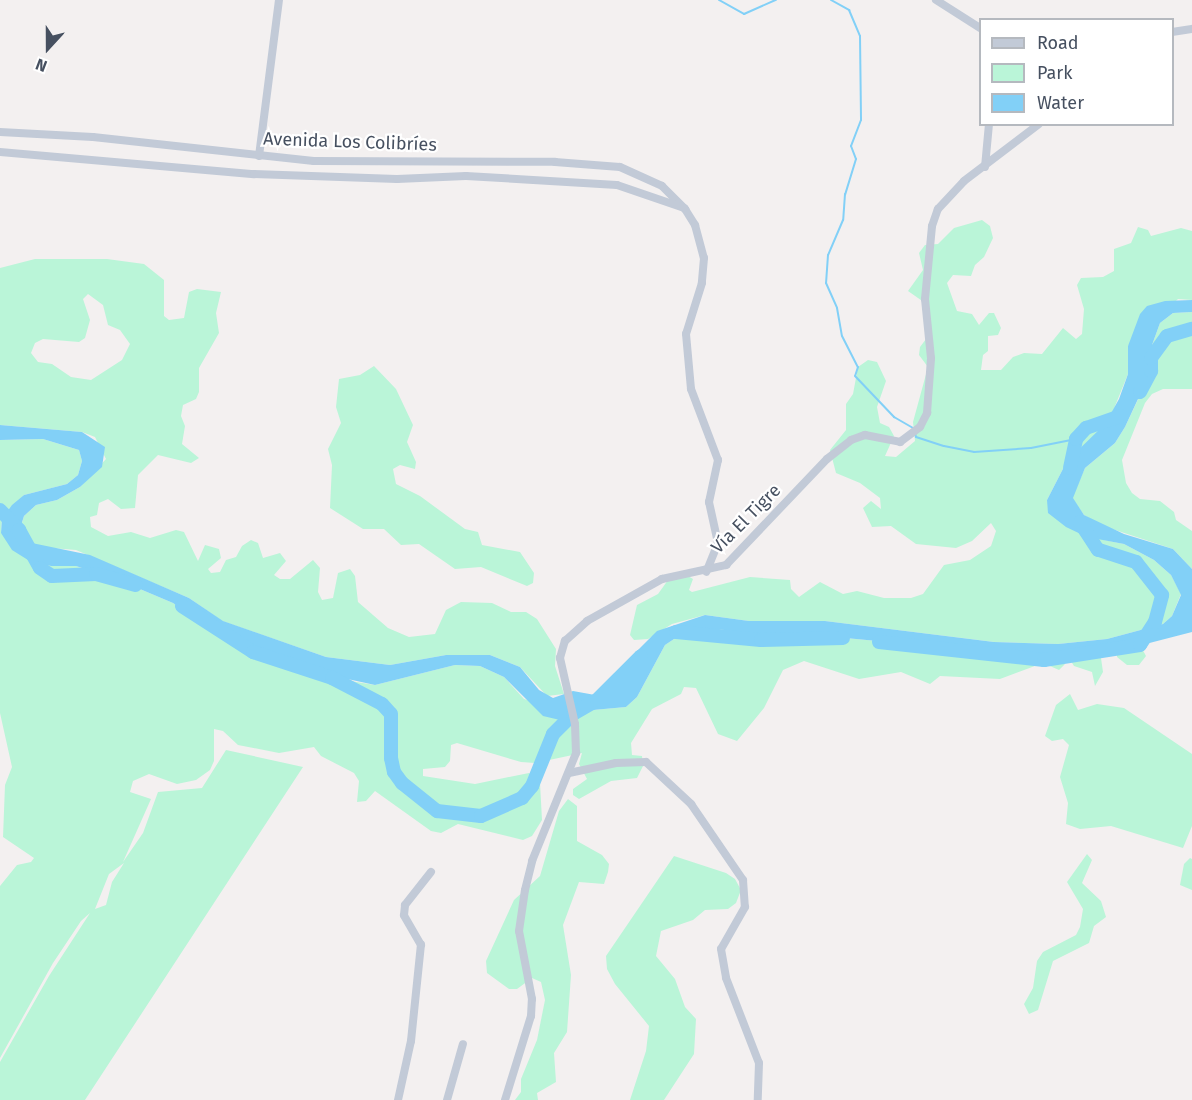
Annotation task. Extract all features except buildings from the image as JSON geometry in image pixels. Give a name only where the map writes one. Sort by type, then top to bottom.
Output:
[{"type":"street","points":[[259,156],[279,0]]},
{"type":"street","points":[[936,0],[979,27]]},
{"type":"street","points":[[1174,32],[1192,29]]},
{"type":"street","points":[[985,167],[989,126]]},
{"type":"street","name":"Vía El Tigre","points":[[505,1100],[531,1016],[532,999],[519,931],[525,890],[539,841],[576,753],[575,724],[562,649],[578,628],[662,579],[718,569],[736,556],[827,459],[851,440],[866,435],[900,442],[920,427],[927,412],[931,367],[925,299],[932,226],[948,195],[1037,126]]},
{"type":"street","name":"Avenida Los Colibríes","points":[[0,132],[93,137],[314,161],[555,162],[620,167],[662,186],[686,209],[695,225],[704,258],[702,283],[686,334],[689,373],[718,460],[709,502],[718,543],[706,572]]},
{"type":"street","name":"Avenida Los Colibríes","points":[[0,152],[254,174],[397,179],[466,176],[596,184],[641,191],[686,209]]},
{"type":"street","points":[[569,773],[616,763],[646,762],[691,804],[743,880],[745,907],[721,949],[726,978],[759,1063],[758,1100]]},
{"type":"street","points":[[398,1100],[411,1041],[421,945],[404,915],[405,905],[431,872]]},
{"type":"street","points":[[447,1100],[463,1044]]},
{"type":"green space","points":[[982,220],[990,226],[993,238],[984,257],[975,265],[971,276],[953,275],[947,283],[957,311],[972,314],[979,325],[989,313],[994,313],[1001,328],[998,335],[988,336],[988,351],[983,355],[981,370],[1001,370],[1013,357],[1024,353],[1042,354],[1063,328],[1076,339],[1082,334],[1084,309],[1077,285],[1081,278],[1103,277],[1114,271],[1114,249],[1131,243],[1138,227],[1148,230],[1151,236],[1181,228],[1192,231],[1192,300],[1178,299],[1128,346],[1128,374],[1113,411],[1097,434],[1067,461],[1047,500],[1104,540],[1124,544],[1154,560],[1171,575],[1181,594],[1172,616],[1163,624],[1107,639],[1058,644],[994,642],[825,621],[749,621],[705,615],[672,624],[648,639],[634,640],[630,635],[637,605],[658,594],[668,580],[688,576],[693,579],[689,590],[692,592],[750,577],[790,580],[791,589],[799,597],[820,582],[843,594],[857,591],[884,598],[911,598],[923,594],[944,565],[970,560],[991,546],[996,531],[991,523],[972,541],[956,548],[916,544],[891,526],[872,527],[863,508],[871,501],[881,509],[880,498],[860,483],[836,473],[830,450],[846,430],[846,404],[853,394],[858,367],[868,360],[877,362],[886,381],[877,407],[880,423],[889,427],[894,436],[885,456],[896,457],[915,441],[913,422],[928,367],[919,355],[920,347],[929,335],[928,305],[908,291],[923,270],[919,253],[925,245],[938,244],[954,228]]},
{"type":"green space","points":[[35,259],[107,259],[144,264],[164,280],[164,316],[169,320],[184,318],[189,292],[197,289],[221,292],[216,313],[219,333],[199,368],[199,392],[196,399],[183,405],[181,416],[185,426],[182,444],[199,458],[191,463],[158,455],[138,475],[135,508],[121,509],[108,499],[99,503],[97,515],[90,517],[91,527],[108,536],[131,532],[150,538],[176,530],[184,532],[198,561],[205,545],[219,549],[221,558],[208,569],[211,573],[220,572],[226,560],[236,557],[242,546],[251,540],[258,543],[263,558],[280,553],[286,561],[274,575],[280,579],[290,579],[313,560],[320,568],[318,592],[322,600],[333,598],[338,573],[350,569],[355,576],[358,602],[388,628],[409,637],[435,634],[446,610],[461,602],[492,603],[511,612],[526,612],[537,619],[556,649],[555,666],[564,694],[547,696],[520,667],[490,655],[446,655],[390,665],[326,657],[222,621],[189,598],[76,550],[39,547],[18,536],[24,516],[36,505],[57,500],[80,487],[106,459],[95,437],[82,432],[0,425],[0,268]],"holes":[[[88,294],[103,305],[108,325],[120,330],[130,344],[122,360],[91,380],[71,377],[52,364],[38,362],[31,353],[35,343],[43,339],[79,342],[85,338],[90,320],[83,299]]]},
{"type":"green space","points":[[1192,312],[1192,389],[1163,389],[1152,394],[1145,403],[1122,460],[1126,483],[1132,493],[1140,499],[1160,501],[1174,512],[1176,520],[1192,531],[1192,569],[1173,549],[1103,526],[1084,515],[1072,498],[1085,468],[1115,443],[1125,427],[1151,372],[1152,345],[1160,323],[1173,313]]},
{"type":"green space","points":[[374,366],[396,389],[413,425],[407,442],[416,462],[415,469],[400,465],[393,469],[396,484],[420,496],[465,529],[478,532],[482,545],[520,552],[534,573],[533,583],[527,586],[481,567],[455,569],[419,544],[401,545],[384,529],[363,529],[330,508],[332,465],[328,449],[341,423],[336,407],[339,379],[360,375]]},
{"type":"green space","points":[[43,439],[79,450],[82,461],[78,475],[67,484],[24,495],[2,519],[1,533],[51,566],[76,566],[121,581],[173,603],[288,666],[332,678],[375,685],[455,665],[480,666],[504,677],[524,699],[579,717],[593,710],[626,707],[637,697],[665,645],[674,639],[717,629],[781,638],[824,636],[1060,659],[1065,664],[1059,670],[1043,663],[1000,679],[940,676],[930,684],[901,672],[859,679],[804,661],[783,670],[764,708],[737,741],[718,734],[696,688],[684,687],[681,694],[652,709],[631,743],[632,755],[642,756],[643,766],[637,778],[611,781],[579,799],[573,795],[573,789],[587,779],[579,764],[582,753],[535,763],[521,762],[457,743],[451,745],[450,761],[445,767],[423,769],[423,776],[475,784],[529,773],[540,783],[542,820],[532,836],[523,840],[458,824],[441,833],[431,831],[375,791],[366,801],[357,802],[359,781],[354,773],[321,756],[314,747],[279,753],[238,745],[223,731],[214,729],[214,761],[210,770],[196,780],[177,784],[149,774],[133,781],[130,792],[151,799],[123,862],[143,833],[158,792],[202,788],[226,750],[303,767],[85,1100],[0,1100],[0,1062],[49,976],[90,913],[81,921],[53,963],[0,1058],[0,886],[17,865],[31,862],[34,858],[3,837],[5,785],[12,767],[0,713],[0,440]],"holes":[[[124,863],[112,882],[106,905],[95,909],[109,874]]]},
{"type":"green space","points":[[1140,645],[1146,656],[1139,665],[1127,665],[1117,657],[1117,649]]},
{"type":"green space","points":[[1109,650],[1101,658],[1103,672],[1095,686],[1092,672],[1074,666],[1069,658]]},
{"type":"green space","points":[[1070,694],[1078,710],[1097,704],[1124,708],[1192,754],[1192,826],[1183,848],[1111,826],[1080,829],[1066,824],[1068,803],[1060,777],[1069,745],[1063,739],[1052,741],[1045,736],[1056,705]]},
{"type":"green space","points":[[568,799],[577,806],[577,841],[602,855],[609,864],[608,872],[604,884],[579,882],[563,925],[571,975],[567,1032],[554,1053],[556,1082],[537,1093],[538,1100],[515,1100],[521,1092],[521,1079],[537,1040],[545,1000],[541,982],[532,978],[517,989],[509,989],[487,973],[486,961],[514,900],[540,876],[559,811]]},
{"type":"green space","points":[[1087,854],[1092,860],[1082,883],[1101,901],[1106,917],[1094,926],[1089,943],[1053,961],[1038,1010],[1029,1014],[1024,1004],[1033,988],[1037,961],[1043,952],[1076,935],[1080,927],[1083,909],[1067,882]]},
{"type":"green space","points":[[674,856],[726,873],[735,879],[741,890],[736,903],[728,909],[705,910],[693,920],[661,931],[656,956],[675,979],[685,1007],[696,1019],[694,1054],[664,1100],[630,1100],[646,1051],[649,1026],[615,984],[607,969],[606,956]]},
{"type":"green space","points":[[1190,858],[1192,859],[1192,890],[1180,885],[1184,864]]},
{"type":"water","points":[[1192,300],[1192,312],[1173,313],[1160,323],[1152,345],[1151,371],[1125,427],[1115,443],[1085,468],[1073,498],[1084,515],[1124,534],[1173,549],[1192,569],[1192,632],[1134,647],[1058,659],[1030,659],[920,645],[824,636],[781,638],[717,629],[674,639],[665,645],[637,697],[626,707],[593,710],[560,720],[543,716],[504,677],[480,666],[455,665],[375,685],[288,666],[228,639],[173,603],[121,581],[76,566],[51,566],[28,560],[12,550],[1,533],[2,519],[12,505],[24,495],[67,484],[78,475],[82,461],[79,450],[43,439],[0,440],[0,425],[82,432],[105,447],[102,467],[80,487],[57,500],[36,505],[24,516],[18,535],[27,542],[90,555],[189,598],[223,621],[326,657],[390,665],[446,655],[490,655],[520,667],[539,690],[553,698],[573,691],[595,695],[613,690],[629,659],[657,631],[705,615],[749,621],[825,621],[994,642],[1058,644],[1107,639],[1163,624],[1172,616],[1181,595],[1171,575],[1154,560],[1124,544],[1087,537],[1066,527],[1048,513],[1047,500],[1067,461],[1105,424],[1119,399],[1128,374],[1128,346],[1140,314],[1147,306],[1165,301]]},
{"type":"waterway","points":[[719,0],[744,14],[776,0]]},
{"type":"waterway","points":[[831,0],[849,10],[860,36],[861,120],[851,146],[856,159],[845,194],[843,220],[828,255],[826,283],[837,308],[842,336],[858,367],[855,376],[894,417],[913,428]]},
{"type":"waterway","points":[[1140,392],[1151,371],[1151,358],[1167,336],[1192,329]]},
{"type":"waterway","points":[[1070,468],[1076,439],[1086,428],[1121,416]]},
{"type":"waterway","points":[[915,433],[916,437],[974,452],[1031,448],[1076,439]]},
{"type":"waterway","points":[[0,510],[19,530],[40,568],[52,576],[96,574],[136,585]]},
{"type":"waterway","points":[[879,642],[1044,660],[1140,645],[1155,622],[1162,595],[1136,562],[1098,550],[1080,522]]},
{"type":"waterway","points":[[182,606],[253,652],[332,678],[382,704],[391,714],[391,758],[394,772],[402,783],[437,811],[481,816],[522,798],[532,786],[553,734],[573,714],[597,700],[641,656]]},
{"type":"waterway","points":[[676,632],[761,640],[843,638]]}]
